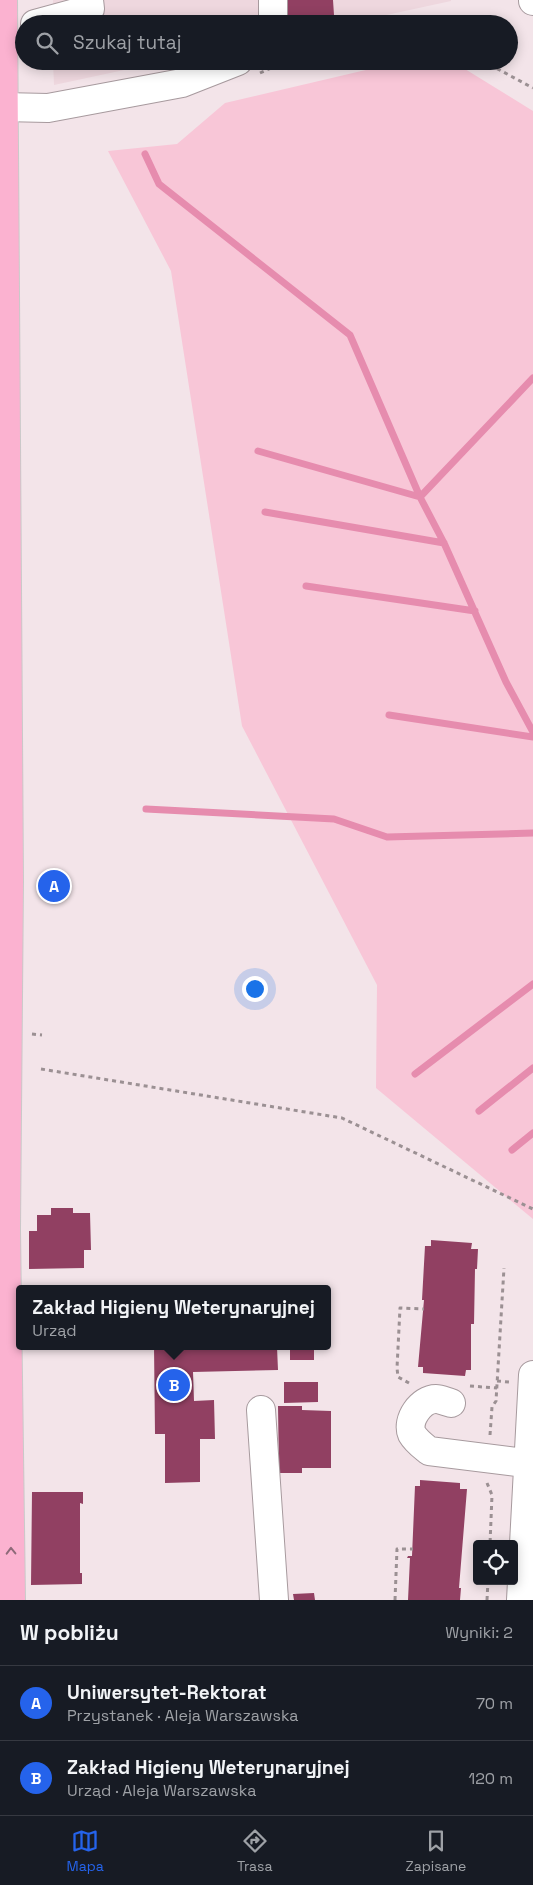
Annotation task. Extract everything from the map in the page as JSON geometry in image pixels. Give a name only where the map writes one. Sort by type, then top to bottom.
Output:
[{"type":"main road","points":[[3,0],[13,30],[3,107],[9,881],[4,1082],[11,1600]]},
{"type":"lane","points":[[68,15],[90,9],[89,0]]},
{"type":"lane","points":[[273,0],[273,15]]},
{"type":"lane","points":[[3,107],[48,108],[182,83],[215,70]]},
{"type":"lane","points":[[520,1600],[530,1464],[533,1375]]},
{"type":"lane","points":[[459,1395],[424,1403],[415,1413],[411,1423],[412,1433],[419,1444],[429,1451],[530,1464]]},
{"type":"lane","points":[[261,1410],[274,1600]]},
{"type":"path","points":[[500,70],[533,88]]},
{"type":"path","points":[[41,1069],[342,1118],[533,1209]]},
{"type":"path","points":[[490,1540],[492,1495],[486,1482],[492,1407],[496,1401],[504,1268]]},
{"type":"path","points":[[418,1383],[404,1381],[398,1376],[400,1308],[424,1309]]},
{"type":"path","points":[[459,1395],[497,1388]]},
{"type":"path","points":[[395,1600],[397,1548],[413,1549]]},
{"type":"path","points":[[487,1600],[488,1585]]},
{"type":"shaded area","points":[[53,0],[451,0],[386,15],[53,15]]},
{"type":"shaded area","points":[[53,70],[124,70],[54,85]]},
{"type":"shaded area","points":[[366,70],[467,70],[533,111],[533,1219],[376,1088],[377,985],[242,726],[171,271],[108,151],[177,144],[225,103]]},
{"type":"building","points":[[287,0],[333,0],[334,15],[287,15]]},
{"type":"building","points":[[51,1208],[73,1208],[73,1213],[90,1213],[91,1250],[84,1250],[84,1268],[29,1269],[29,1231],[37,1231],[37,1215],[51,1215]]},
{"type":"building","points":[[431,1240],[472,1243],[471,1249],[478,1249],[477,1269],[475,1269],[474,1324],[471,1324],[471,1370],[466,1370],[465,1376],[423,1373],[423,1367],[418,1367],[424,1300],[422,1300],[425,1246],[431,1246]]},
{"type":"building","points":[[154,1350],[277,1350],[278,1370],[193,1372],[194,1401],[214,1400],[215,1439],[200,1439],[200,1482],[165,1483],[165,1434],[155,1434]]},
{"type":"building","points":[[290,1350],[314,1350],[314,1360],[290,1360]]},
{"type":"building","points":[[284,1382],[318,1382],[318,1402],[284,1403]]},
{"type":"building","points":[[278,1406],[302,1406],[302,1410],[331,1411],[331,1468],[302,1468],[302,1473],[279,1473]]},
{"type":"building","points":[[420,1480],[460,1483],[460,1489],[467,1489],[459,1588],[461,1588],[460,1600],[408,1600],[410,1558],[407,1558],[412,1556],[415,1486],[420,1486]]},
{"type":"building","points":[[32,1492],[83,1492],[83,1504],[80,1503],[80,1573],[82,1573],[82,1584],[31,1585]]},
{"type":"building","points":[[314,1593],[315,1600],[294,1600],[293,1594]]},
{"type":"waterway","points":[[145,154],[159,184],[350,335],[420,497],[444,543],[506,682],[533,732]]},
{"type":"waterway","points":[[258,451],[420,497],[533,378]]},
{"type":"waterway","points":[[265,512],[444,543]]},
{"type":"waterway","points":[[306,586],[475,611]]},
{"type":"waterway","points":[[389,715],[533,737]]},
{"type":"waterway","points":[[146,809],[334,819],[387,837],[533,833]]},
{"type":"waterway","points":[[415,1074],[533,984]]},
{"type":"waterway","points":[[479,1111],[533,1068]]},
{"type":"waterway","points":[[512,1150],[533,1133]]},
{"type":"place","name":"Uniwersytet-Rektorat","points":[[54,886]]},
{"type":"place","name":"Zakład Higieny Weterynaryjnej","points":[[174,1385]]}]
